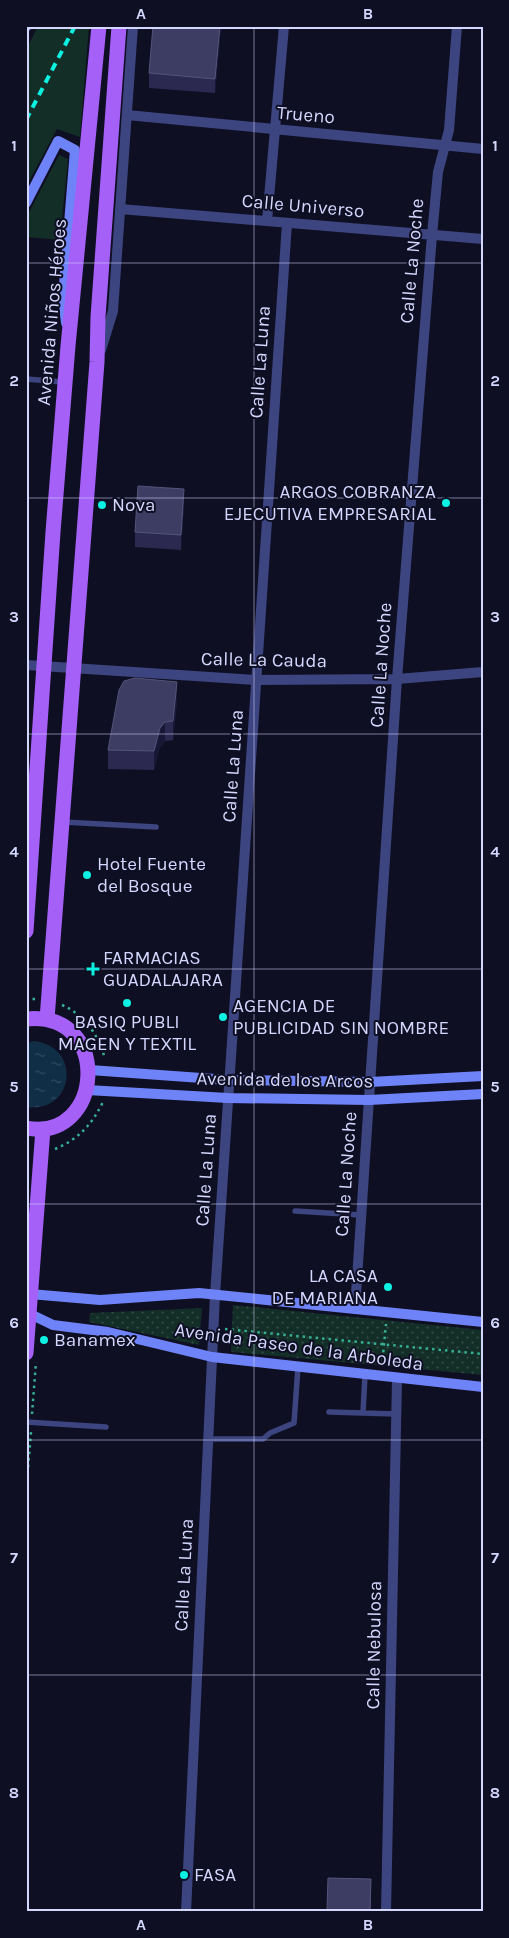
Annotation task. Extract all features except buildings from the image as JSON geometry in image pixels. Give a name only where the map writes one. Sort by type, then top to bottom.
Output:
[{"type":"main road","name":"Avenida Niños Héroes","points":[[26,931],[53,532],[68,346],[99,26]]},
{"type":"main road","points":[[47,1020],[97,362],[98,308],[119,26]]},
{"type":"main road","points":[[26,1019],[47,1020],[67,1029],[79,1040],[86,1054],[90,1070],[87,1090],[79,1106],[66,1120],[42,1129],[26,1128]]},
{"type":"main road","points":[[26,1353],[28,1293],[42,1129]]},
{"type":"street","points":[[97,362],[113,310],[133,26]]},
{"type":"street","points":[[267,221],[284,26]]},
{"type":"street","name":"Calle La Noche","points":[[355,1309],[397,679],[432,235],[438,172],[449,130],[457,26]]},
{"type":"street","name":"Trueno","points":[[127,115],[483,149]]},
{"type":"street","points":[[26,203],[58,141],[75,150],[63,297],[68,346]]},
{"type":"street","name":"Calle Universo","points":[[120,209],[483,239]]},
{"type":"street","name":"Calle La Luna","points":[[186,1912],[213,1328],[286,223]]},
{"type":"street","name":"Calle La Cauda","points":[[26,665],[256,680],[397,679],[483,672]]},
{"type":"street","name":"Avenida de los Arcos","points":[[90,1070],[229,1080],[370,1082],[483,1076]]},
{"type":"street","name":"Avenida de los Arcos","points":[[87,1090],[228,1098],[369,1100],[483,1094]]},
{"type":"street","name":"Avenida Paseo de la Arboleda","points":[[28,1293],[100,1300],[170,1294],[215,1295],[483,1322]]},
{"type":"street","name":"Avenida Paseo de la Arboleda","points":[[28,1313],[53,1325],[108,1332],[212,1357],[397,1379],[483,1387]]},
{"type":"street","name":"Calle Nebulosa","points":[[386,1912],[397,1379]]},
{"type":"lane","points":[[26,379],[66,382]]},
{"type":"lane","points":[[62,821],[156,827]]},
{"type":"lane","points":[[296,1211],[361,1215]]},
{"type":"lane","points":[[208,1439],[263,1439],[270,1433],[294,1423],[298,1366]]},
{"type":"lane","points":[[363,1413],[365,1375]]},
{"type":"lane","points":[[329,1412],[396,1414]]},
{"type":"lane","points":[[26,1422],[106,1427]]},
{"type":"path","points":[[381,1377],[387,1312]]},
{"type":"path","points":[[213,1328],[483,1354]]},
{"type":"green space","points":[[38,26],[89,26],[80,137],[57,129],[26,187],[26,50]]},
{"type":"green space","points":[[59,155],[68,159],[60,240],[26,237],[26,218]]},
{"type":"green space","points":[[233,1305],[483,1330],[483,1375],[231,1352]]},
{"type":"green space","points":[[202,1308],[199,1345],[89,1322],[90,1313]]},
{"type":"water","points":[[34,1041],[50,1046],[60,1055],[66,1066],[66,1079],[63,1091],[54,1100],[42,1106],[26,1107],[26,1043]]},
{"type":"railway","points":[[26,120],[75,26]]},
{"type":"place","name":"ARGOS COBRANZA EJECUTIVA EMPRESARIAL","points":[[446,503]]},
{"type":"place","name":"Nova","points":[[102,505]]},
{"type":"place","name":"Hotel Fuente del Bosque","points":[[87,875]]},
{"type":"place","name":"FARMACIAS GUADALAJARA","points":[[93,969]]},
{"type":"place","name":"BASIQ PUBLI MAGEN Y TEXTIL","points":[[127,1003]]},
{"type":"place","name":"AGENCIA DE PUBLICIDAD SIN NOMBRE","points":[[223,1017]]},
{"type":"place","name":"LA CASA DE MARIANA","points":[[388,1287]]},
{"type":"place","name":"Banamex","points":[[44,1340]]},
{"type":"place","name":"FASA","points":[[184,1875]]}]
